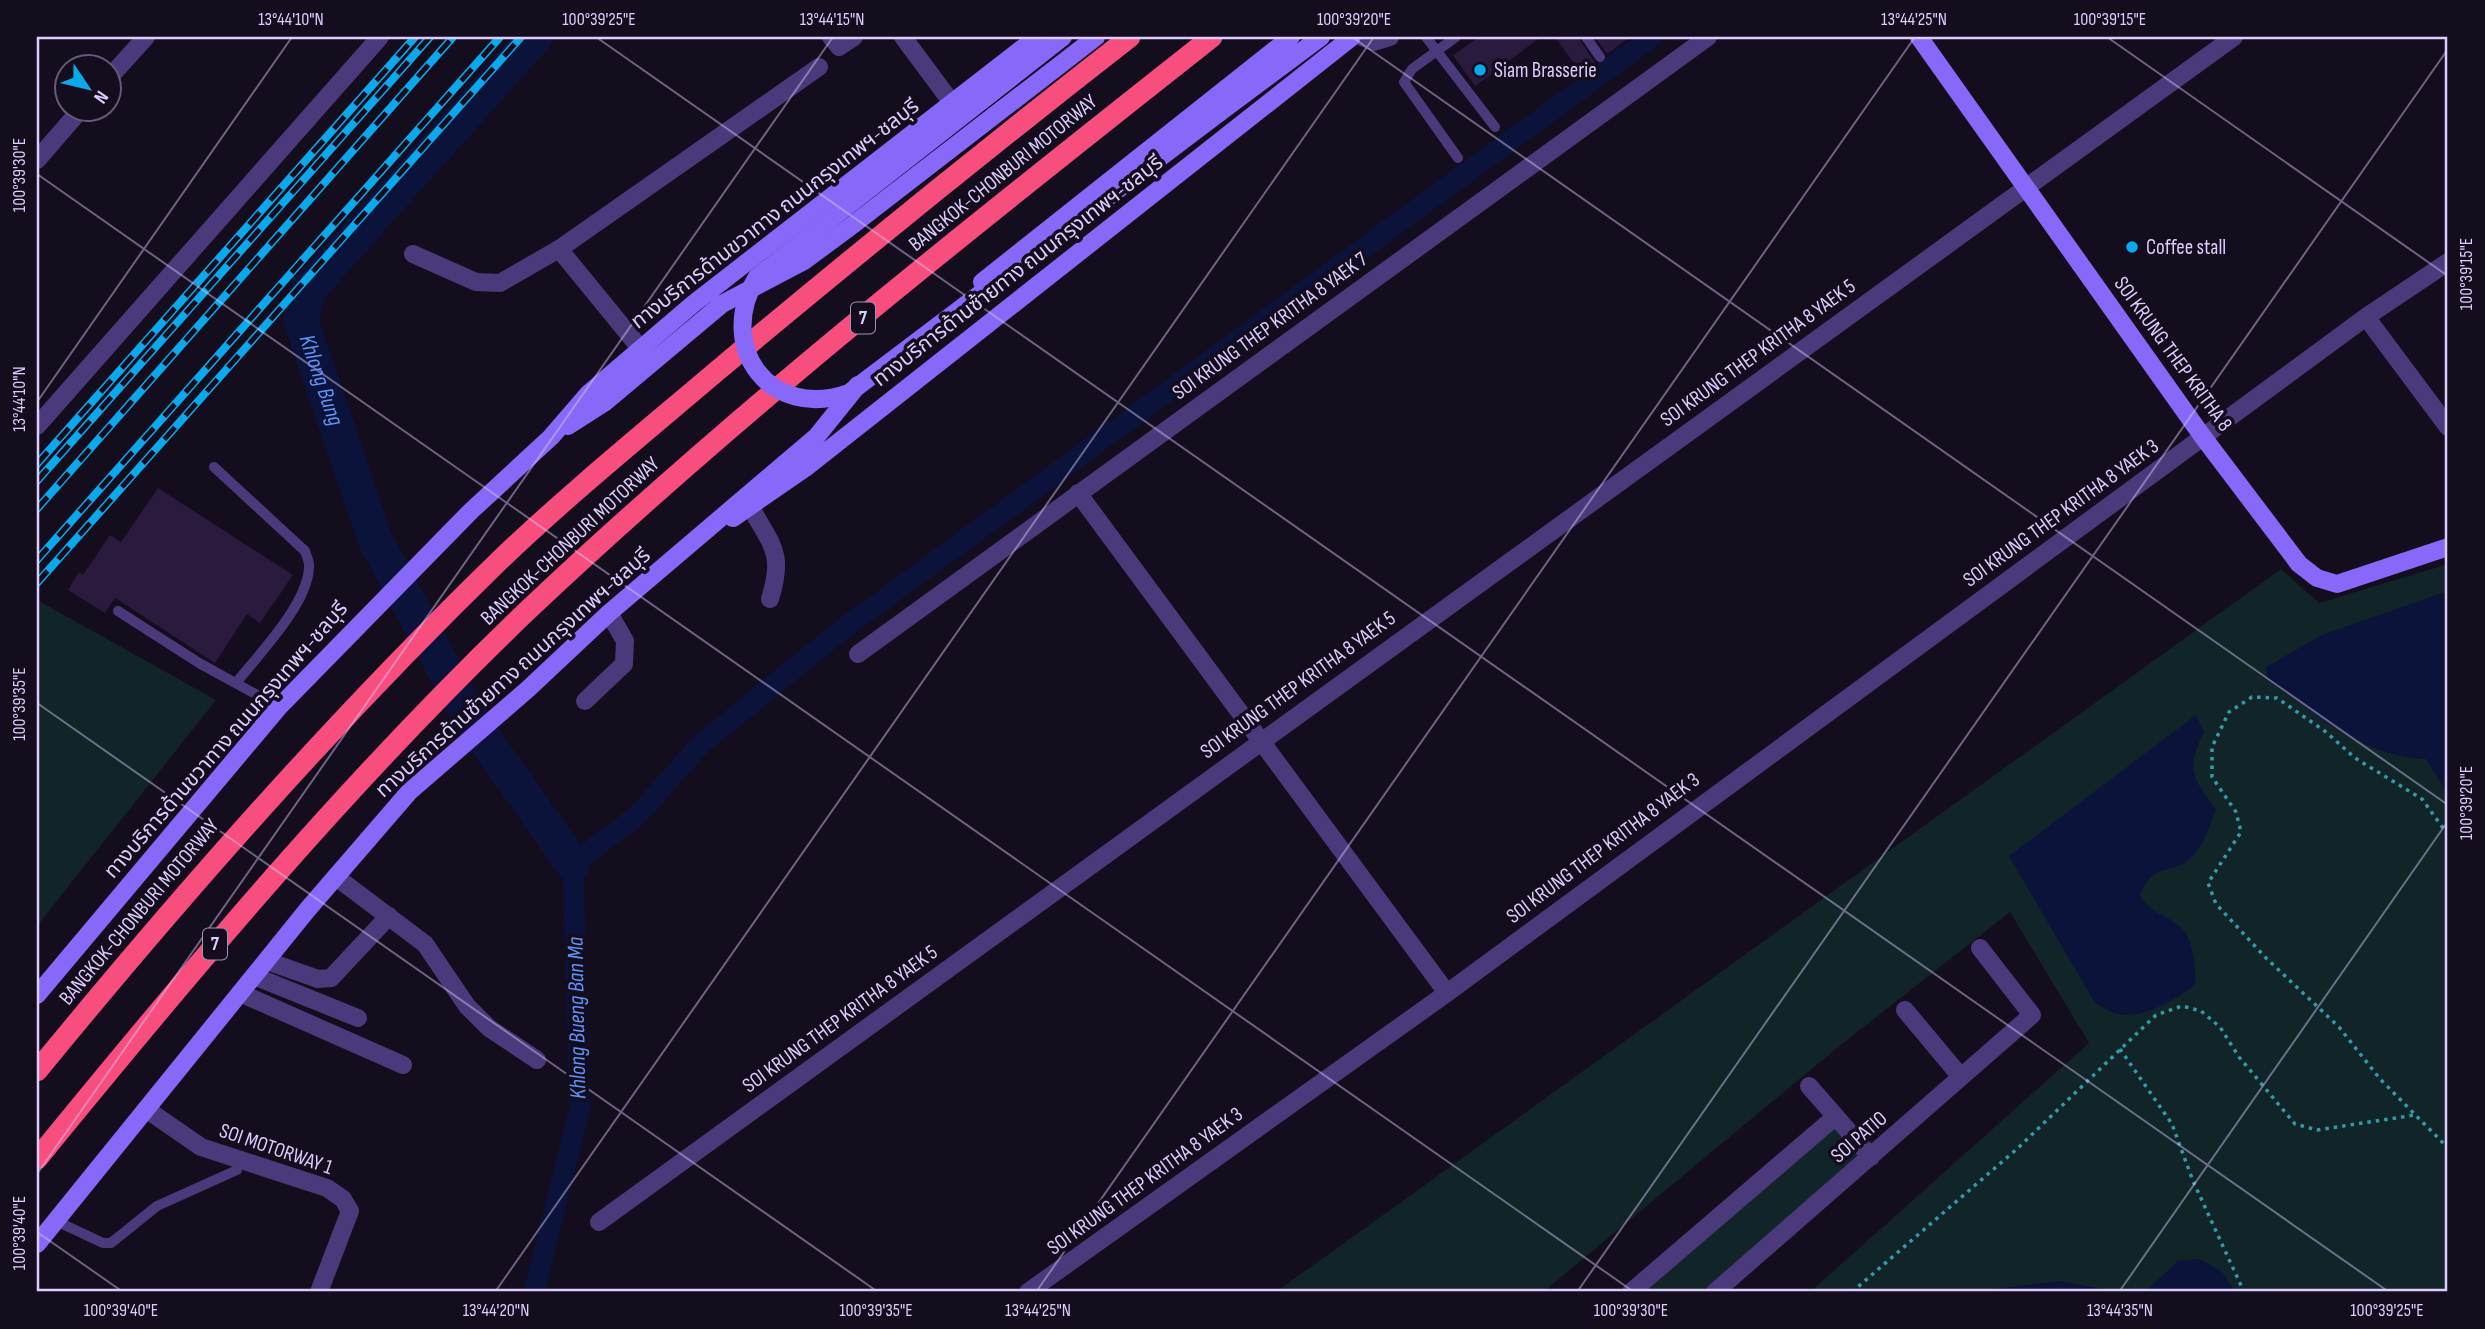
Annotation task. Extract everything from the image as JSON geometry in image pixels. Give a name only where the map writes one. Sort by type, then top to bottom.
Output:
[{"type":"highway","name":"BANGKOK-CHONBURI MOTORWAY","points":[[37,1071],[212,862],[358,703],[502,558],[635,440],[825,280],[1129,37]]},
{"type":"highway","name":"BANGKOK-CHONBURI MOTORWAY","points":[[37,1159],[195,967],[402,737],[526,613],[686,468],[880,303],[1212,37]]},
{"type":"main road","name":"ทางบริการด้านขวาทาง ถนนกรุงเทพฯ-ชลบุรี","points":[[37,995],[279,707],[362,618],[551,437],[589,393],[640,348],[1037,37]]},
{"type":"main road","points":[[1063,37],[757,277],[742,310],[742,333],[747,356],[764,380],[775,388],[804,400],[833,398],[849,393],[1321,37]]},
{"type":"main road","name":"ทางบริการด้านขวาทาง ถนนกรุงเทพฯ-ชลบุรี","points":[[551,437],[604,403],[722,303],[804,261],[1096,37]]},
{"type":"main road","name":"ทางบริการด้านซ้ายทาง ถนนกรุงเทพฯ-ชลบุรี","points":[[37,1244],[240,993],[409,792],[528,689],[609,613],[707,532],[830,424],[865,376],[1291,37]]},
{"type":"main road","name":"ทางบริการด้านซ้ายทาง ถนนกรุงเทพฯ-ชลบุรี","points":[[707,532],[751,508],[1352,37]]},
{"type":"main road","name":"SOI KRUNG THEP KRITHA 8","points":[[1919,37],[2203,437],[2299,564],[2317,578],[2337,584],[2448,547]]},
{"type":"street","points":[[122,64],[146,37]]},
{"type":"street","points":[[37,426],[380,37]]},
{"type":"street","points":[[831,37],[839,47],[854,37]]},
{"type":"street","points":[[903,37],[952,103]]},
{"type":"street","points":[[1362,37],[1374,42],[1390,37]]},
{"type":"street","name":"SOI KRUNG THEP KRITHA 8 YAEK 7","points":[[858,654],[1708,37]]},
{"type":"street","name":"SOI KRUNG THEP KRITHA 8 YAEK 5","points":[[599,1222],[1260,740],[2234,37]]},
{"type":"street","points":[[413,254],[476,282],[500,282],[559,249],[819,66]]},
{"type":"street","points":[[37,160],[70,122]]},
{"type":"street","points":[[559,249],[640,348]]},
{"type":"street","name":"SOI KRUNG THEP KRITHA 8 YAEK 3","points":[[1028,1292],[1447,993],[2365,317],[2448,262]]},
{"type":"street","points":[[2365,317],[2448,427]]},
{"type":"street","points":[[1078,493],[1447,993]]},
{"type":"street","points":[[751,508],[778,560],[778,573],[770,599]]},
{"type":"street","points":[[585,701],[624,664],[625,641],[609,613]]},
{"type":"street","points":[[336,877],[425,944],[467,1006],[489,1028],[537,1060]]},
{"type":"street","points":[[267,961],[318,979],[331,978],[389,916]]},
{"type":"street","name":"SOI PATIO","points":[[1715,1292],[2032,1015],[1980,948]]},
{"type":"street","points":[[254,976],[358,1018]]},
{"type":"street","points":[[240,993],[403,1065]]},
{"type":"street","points":[[1905,1010],[1961,1077]]},
{"type":"street","points":[[1809,1086],[1871,1157]]},
{"type":"street","name":"SOI MOTORWAY 1","points":[[146,1109],[201,1147],[327,1188],[343,1199],[350,1210],[319,1292]]},
{"type":"street","points":[[1631,1292],[1835,1117]]},
{"type":"lane","points":[[1426,37],[1495,127]]},
{"type":"lane","points":[[1456,37],[1412,69],[1404,82],[1458,158]]},
{"type":"lane","points":[[1586,37],[1601,57]]},
{"type":"lane","points":[[214,467],[305,551],[310,566],[302,590],[288,616],[236,683]]},
{"type":"lane","points":[[118,611],[199,663],[279,707]]},
{"type":"lane","points":[[56,1221],[103,1243],[111,1243],[157,1206],[237,1170]]},
{"type":"path","points":[[2448,835],[2422,799],[2355,758],[2326,732],[2277,698],[2252,697],[2229,712],[2212,747],[2212,778],[2236,812],[2241,832],[2208,883],[2216,904],[2266,958],[2339,1027],[2380,1079],[2448,1148]]},
{"type":"path","points":[[1852,1292],[2018,1148],[2156,1015],[2182,1006],[2201,1011],[2220,1027],[2239,1057],[2295,1125],[2317,1130],[2415,1115]]},
{"type":"path","points":[[2120,1049],[2172,1124],[2193,1181],[2244,1292]]},
{"type":"green space","points":[[2448,564],[2448,1292],[1810,1292],[2089,1043],[2010,912],[1837,1048],[1543,1292],[1276,1292],[2281,569],[2319,603]]},
{"type":"green space","points":[[39,601],[216,700],[37,926],[37,604]]},
{"type":"green space","points":[[1836,1127],[1861,1156],[1705,1292],[1642,1292]]},
{"type":"shaded area","points":[[2448,591],[2448,794],[2426,759],[2382,751],[2361,742],[2323,719],[2268,679],[2266,667],[2322,635]]},
{"type":"shaded area","points":[[2196,715],[2204,732],[2195,755],[2194,773],[2216,810],[2198,851],[2186,862],[2158,872],[2140,895],[2149,907],[2184,931],[2193,953],[2196,984],[2147,1012],[2125,1015],[2114,1013],[2095,1003],[2009,856]]},
{"type":"shaded area","points":[[2201,1259],[2223,1273],[2235,1292],[2145,1292],[2178,1261]]},
{"type":"shaded area","points":[[2059,1281],[2121,1292],[1970,1292]]},
{"type":"building","name":"Siam Brasserie","points":[[1479,37],[1541,37],[1475,86],[1453,55]]},
{"type":"building","points":[[1555,37],[1578,37],[1595,63],[1581,73]]},
{"type":"building","points":[[1595,37],[1630,37],[1607,54]]},
{"type":"building","points":[[158,488],[293,575],[260,623],[247,614],[215,663],[115,598],[105,613],[68,590],[79,572],[83,575],[110,535],[121,542]]},
{"type":"waterway","name":"Khlong Bung","points":[[535,37],[309,289],[301,321],[375,539],[473,723],[573,864]]},
{"type":"waterway","name":"Khlong Bueng Ban Ma","points":[[534,1292],[580,1107],[573,864],[637,816],[701,744],[839,632],[1652,37]]},
{"type":"railway","points":[[37,464],[415,37]]},
{"type":"railway","points":[[37,481],[430,37]]},
{"type":"railway","points":[[37,509],[453,37]]},
{"type":"railway","points":[[37,560],[500,37]]},
{"type":"railway","points":[[37,583],[521,37]]},
{"type":"place","name":"Siam Brasserie","points":[[1480,70]]},
{"type":"place","name":"Coffee stall","points":[[2132,247]]}]
